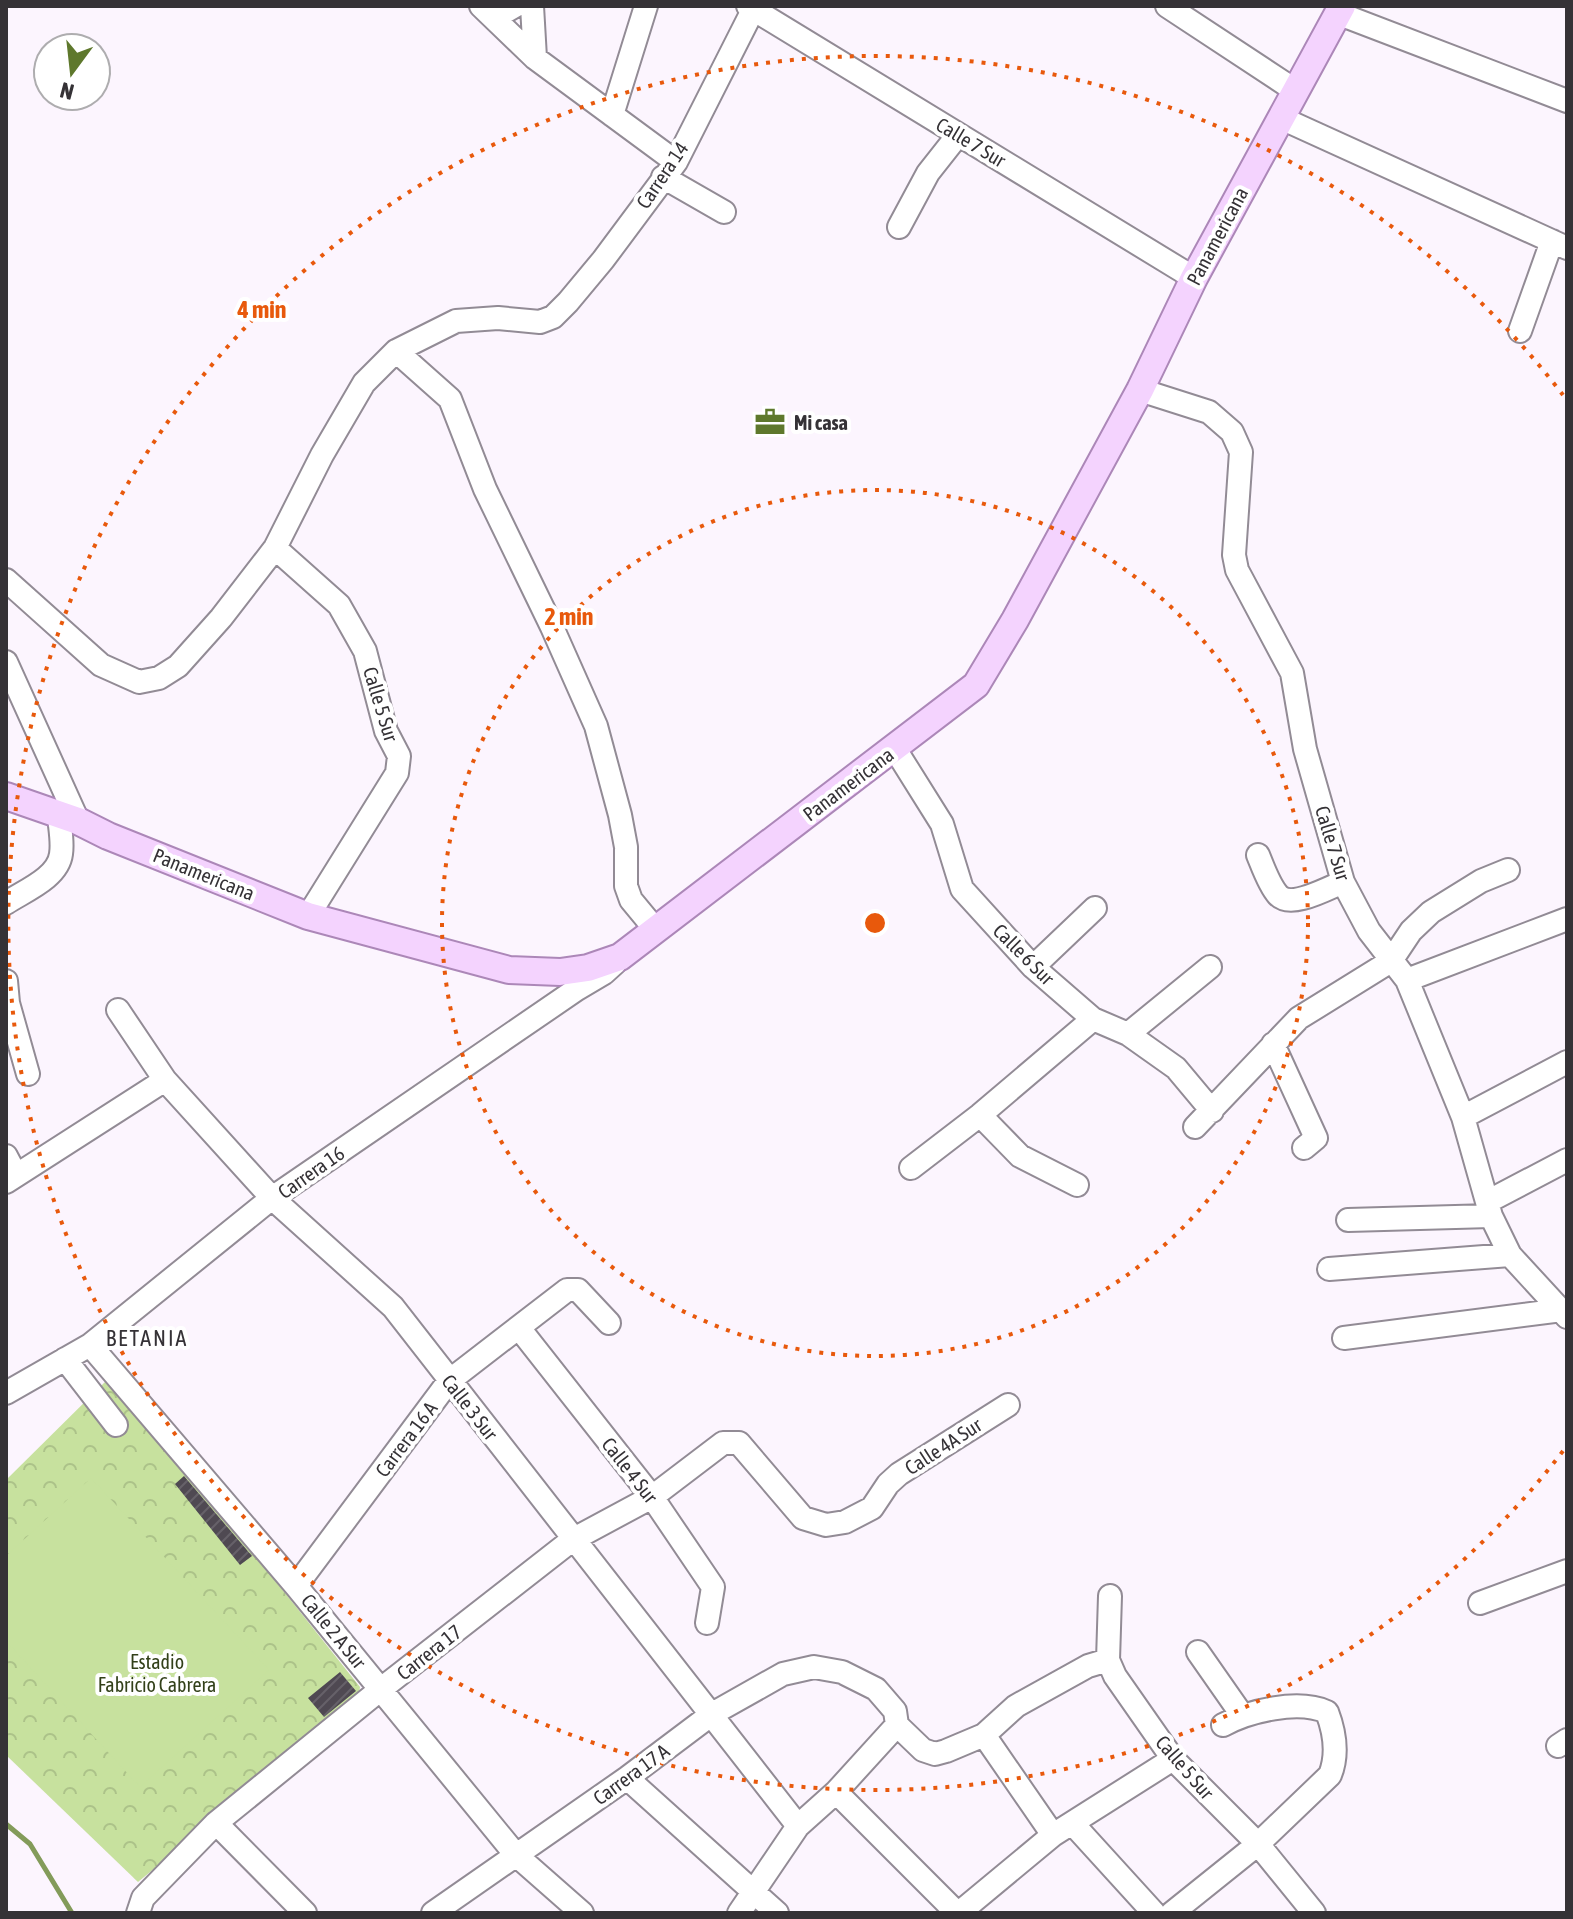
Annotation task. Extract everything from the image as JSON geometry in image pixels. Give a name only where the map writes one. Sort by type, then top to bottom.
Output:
[{"type":"main road","name":"Panamericana","points":[[6,796],[68,818],[308,916],[509,970],[560,972],[588,968],[620,957],[976,685],[1140,390],[1194,278],[1340,10]]},
{"type":"street","points":[[488,12],[515,6]]},
{"type":"street","points":[[532,6],[535,58]]},
{"type":"street","points":[[612,115],[646,6]]},
{"type":"street","points":[[1167,6],[1296,91]]},
{"type":"street","name":"Calle 7 Sur","points":[[752,7],[1194,278]]},
{"type":"street","name":"Carrera 14","points":[[396,351],[456,321],[498,318],[540,322],[553,317],[603,260],[669,169],[752,7]]},
{"type":"street","points":[[1340,10],[1567,101]]},
{"type":"street","points":[[488,12],[535,58],[612,115],[669,169],[724,212]]},
{"type":"street","points":[[1281,118],[1560,245],[1520,331]]},
{"type":"street","points":[[899,227],[928,173],[958,135]]},
{"type":"street","points":[[6,580],[101,665],[139,682],[159,678],[178,666],[221,618],[275,548],[322,455],[364,383],[396,351],[450,399],[485,489],[596,726],[626,847],[626,886],[631,900],[655,929]]},
{"type":"street","name":"Calle 7 Sur","points":[[1140,390],[1209,412],[1232,432],[1241,452],[1234,555],[1237,570],[1292,673],[1305,749],[1343,882],[1369,931],[1407,980],[1463,1117],[1489,1209],[1510,1255],[1564,1313]]},
{"type":"street","name":"Calle 5 Sur","points":[[275,548],[339,605],[365,651],[386,731],[399,756],[397,773],[308,916]]},
{"type":"street","points":[[6,662],[68,818],[62,853],[50,875],[6,903]]},
{"type":"street","name":"Calle 6 Sur","points":[[895,749],[942,824],[962,889],[1033,967],[1093,1019],[1128,1034],[1176,1068],[1212,1111]]},
{"type":"street","points":[[1258,855],[1278,895],[1287,900],[1296,900],[1343,882]]},
{"type":"street","points":[[1195,1127],[1299,1018],[1391,961],[1411,931],[1431,912],[1481,881],[1508,870]]},
{"type":"street","points":[[1033,967],[1095,908]]},
{"type":"street","points":[[1407,980],[1567,919]]},
{"type":"street","name":"Carrera 16","points":[[7,1388],[90,1345],[272,1198],[604,973],[620,957]]},
{"type":"street","points":[[1128,1034],[1210,967]]},
{"type":"street","points":[[6,981],[8,1003],[28,1074]]},
{"type":"street","name":"Calle 3 Sur","points":[[118,1010],[165,1080],[272,1198],[393,1307],[798,1826]]},
{"type":"street","points":[[911,1168],[980,1115],[1093,1019]]},
{"type":"street","points":[[1273,1044],[1310,1143]]},
{"type":"street","points":[[1463,1117],[1567,1062]]},
{"type":"street","points":[[9,1171],[165,1080]]},
{"type":"street","points":[[980,1115],[1020,1156],[1077,1185]]},
{"type":"street","points":[[1348,1220],[1489,1209],[1567,1160]]},
{"type":"street","points":[[1329,1269],[1510,1255]]},
{"type":"street","name":"Carrera 16 A","points":[[296,1586],[449,1381],[567,1290],[578,1290],[609,1323]]},
{"type":"street","points":[[1344,1338],[1564,1313]]},
{"type":"street","name":"Calle 4 Sur","points":[[519,1328],[652,1497],[713,1587],[707,1623]]},
{"type":"street","name":"Calle 2 A Sur","points":[[90,1345],[296,1586],[516,1855],[582,1913]]},
{"type":"street","points":[[65,1359],[116,1425]]},
{"type":"street","name":"Calle 4A Sur","points":[[739,1443],[803,1518],[826,1525],[845,1522],[872,1508],[899,1474],[1008,1405]]},
{"type":"street","name":"Carrera 17","points":[[140,1905],[216,1823],[572,1540],[652,1497],[723,1443],[739,1443]]},
{"type":"street","points":[[1480,1603],[1567,1571]]},
{"type":"street","points":[[739,1913],[798,1826],[836,1792],[897,1725],[923,1750],[935,1754],[984,1735],[1016,1706],[1088,1666],[1108,1660],[1110,1596]]},
{"type":"street","points":[[1172,1913],[1258,1844],[1330,1775],[1335,1762],[1333,1728],[1327,1712],[1315,1707],[1262,1710],[1232,1720],[1198,1652]]},
{"type":"street","name":"Calle 5 Sur","points":[[1108,1660],[1115,1676],[1173,1759],[1258,1844],[1314,1913]]},
{"type":"street","name":"Carrera 17 A","points":[[433,1913],[627,1778],[712,1714],[783,1674],[814,1667],[842,1672],[876,1689],[895,1711],[897,1725]]},
{"type":"street","points":[[984,1735],[1053,1835]]},
{"type":"street","points":[[836,1792],[958,1913],[1053,1835],[1173,1759]]},
{"type":"street","points":[[627,1778],[777,1913]]},
{"type":"street","points":[[216,1823],[305,1913]]},
{"type":"street","points":[[1073,1824],[1154,1913]]},
{"type":"green space","name":"Estadio Fabricio Cabrera","points":[[108,1379],[116,1381],[360,1687],[358,1700],[138,1882],[6,1755],[6,1480]]},
{"type":"green space","points":[[91,1478],[269,1670],[140,1787],[6,1641],[6,1556]]},
{"type":"building","points":[[184,1476],[252,1556],[240,1565],[175,1484]]},
{"type":"building","points":[[340,1672],[356,1691],[324,1717],[308,1698]]},
{"type":"waterway","points":[[6,1824],[30,1844],[72,1913]]},
{"type":"place","name":"Mi casa","points":[[770,422]]},
{"type":"district","name":"BETANIA","points":[[147,1338]]}]
